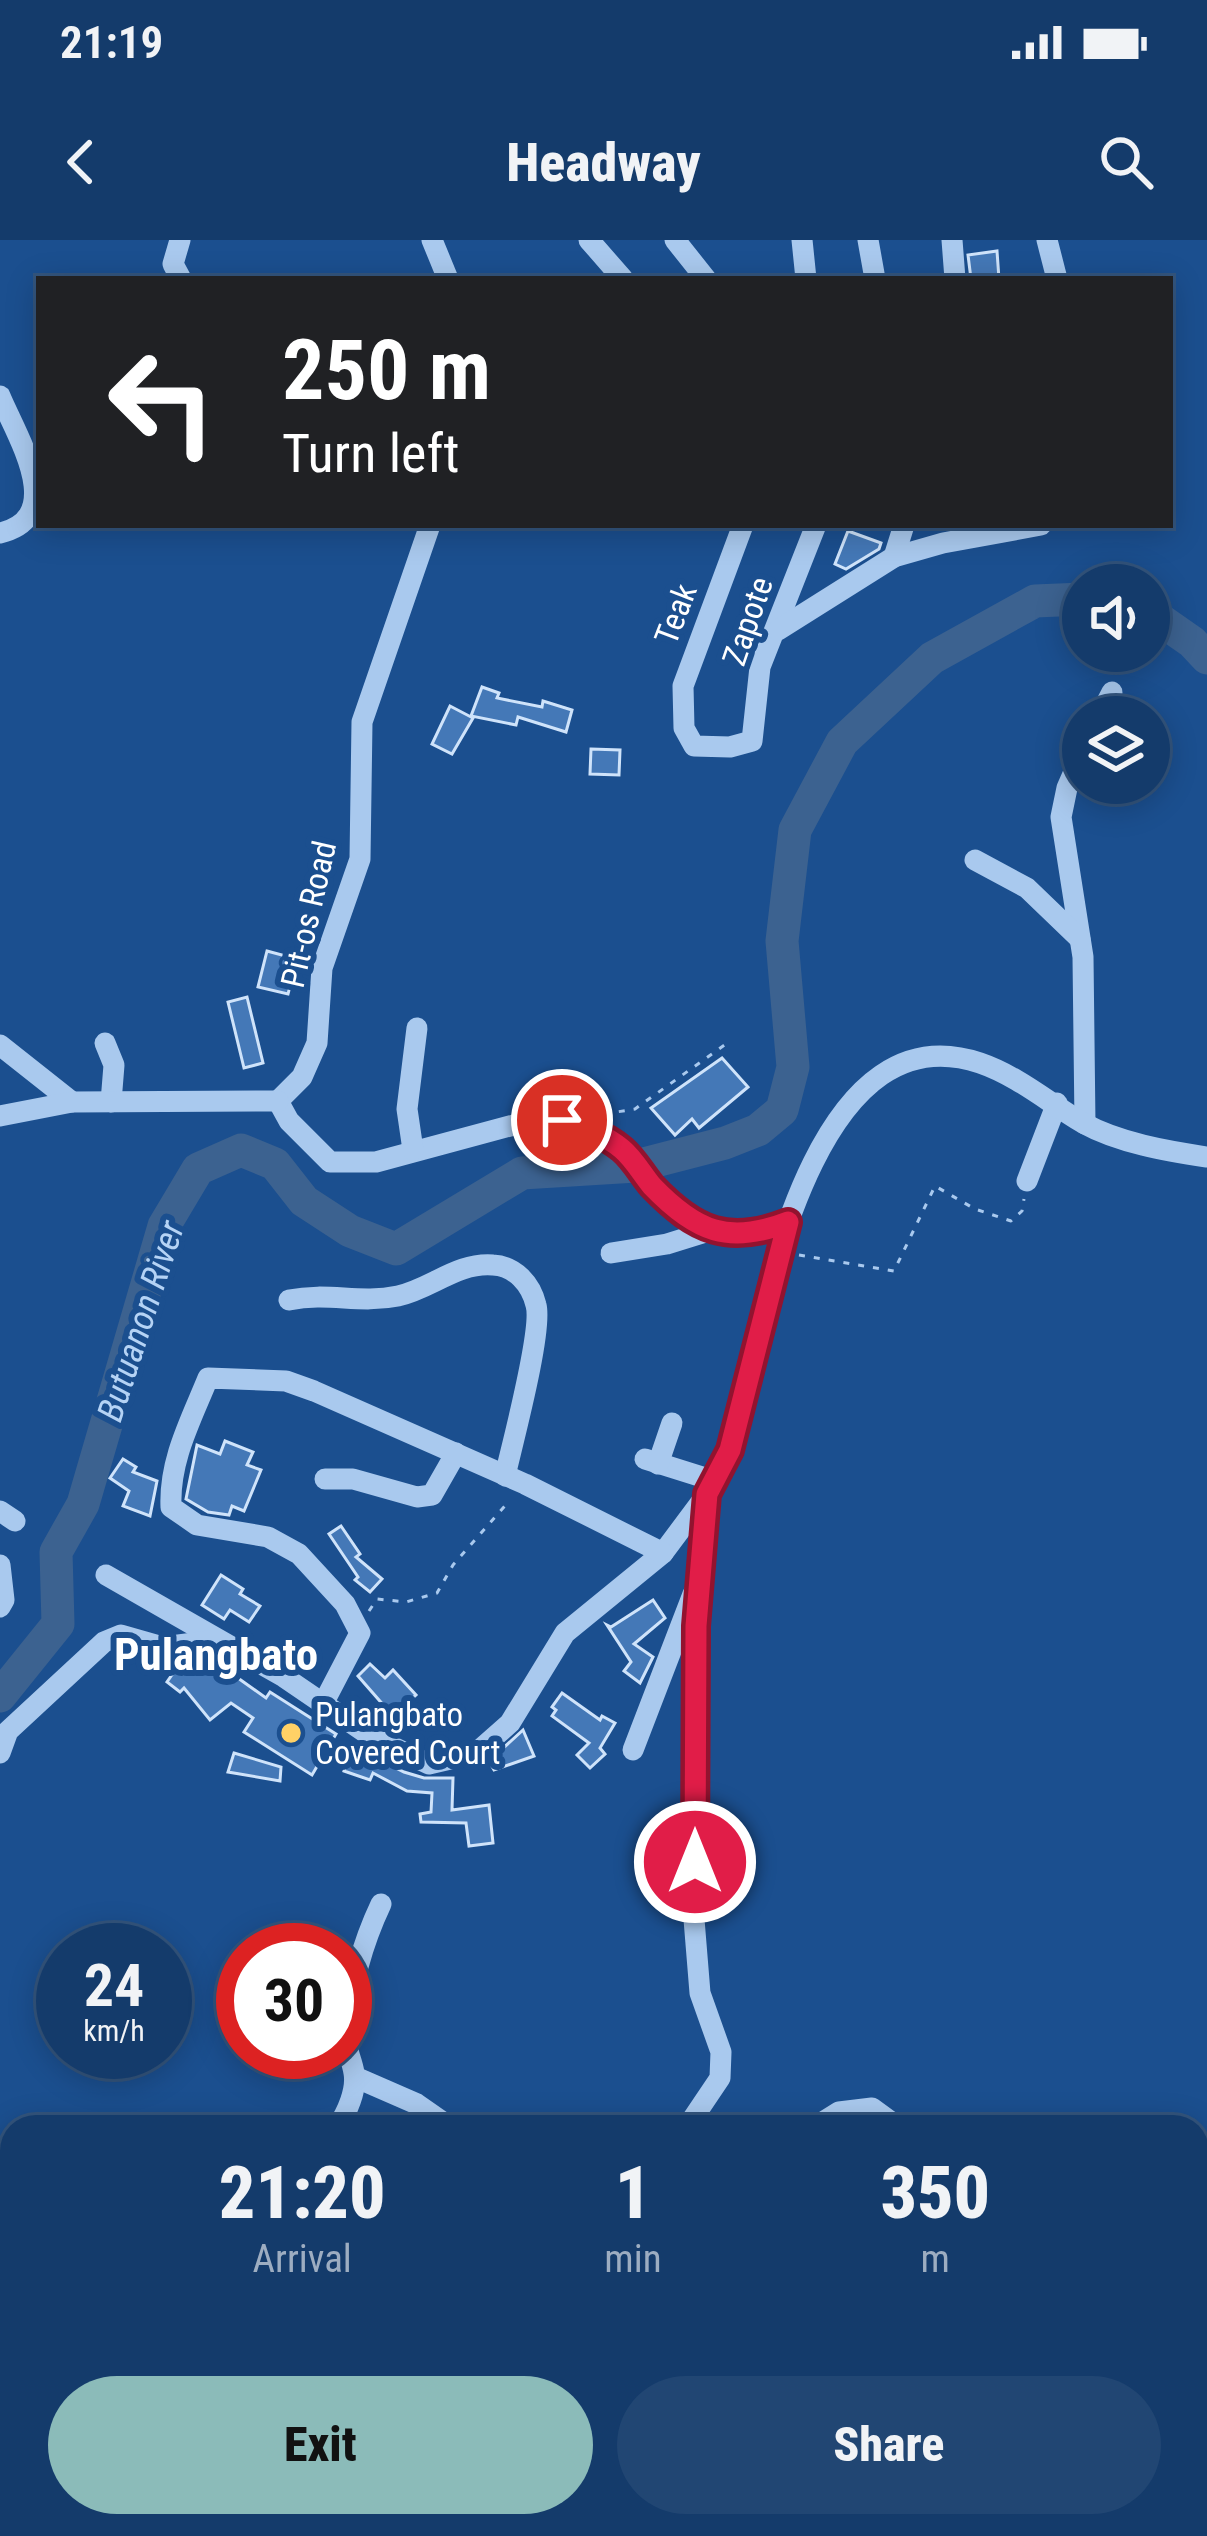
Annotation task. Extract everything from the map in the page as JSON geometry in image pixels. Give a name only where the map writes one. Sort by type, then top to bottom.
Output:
[{"type":"street","points":[[179,276],[173,264],[180,240]]},
{"type":"street","points":[[433,240],[447,276]]},
{"type":"street","points":[[589,240],[620,276]]},
{"type":"street","points":[[675,240],[704,276]]},
{"type":"street","points":[[802,240],[806,276]]},
{"type":"street","points":[[868,240],[874,276]]},
{"type":"street","points":[[952,240],[956,276]]},
{"type":"street","points":[[1047,240],[1056,276]]},
{"type":"street","points":[[0,396],[32,469],[36,491]]},
{"type":"street","points":[[0,533],[28,518],[36,498]]},
{"type":"street","name":"Pit-os Road","points":[[278,1101],[302,1077],[316,1043],[322,968],[360,859],[362,722],[429,528]]},
{"type":"street","name":"Teak","points":[[742,528],[683,686],[684,728],[694,746],[730,747],[752,741]]},
{"type":"street","name":"Zapote","points":[[752,741],[760,667],[815,528]]},
{"type":"street","points":[[894,556],[903,528]]},
{"type":"street","points":[[778,630],[894,556],[1013,528]]},
{"type":"street","points":[[1110,696],[1112,692]]},
{"type":"street","points":[[1064,804],[1061,817],[1085,995],[1085,1124]]},
{"type":"street","points":[[975,860],[1027,888],[1081,939]]},
{"type":"street","points":[[413,1150],[407,1109],[417,1028]]},
{"type":"street","points":[[105,1043],[114,1065],[111,1102]]},
{"type":"street","points":[[0,1046],[71,1102]]},
{"type":"street","points":[[106,1575],[192,1622],[371,1737],[429,1764],[476,1754],[510,1723],[565,1634],[663,1553],[711,1488],[730,1450],[788,1222],[809,1169],[867,1085],[900,1063],[941,1054],[982,1064],[1057,1103],[1085,1124],[1166,1151],[1207,1157]]},
{"type":"street","points":[[0,1116],[71,1102],[278,1101],[289,1121],[330,1162],[376,1162],[536,1120],[562,1120],[594,1130],[623,1150],[654,1188],[712,1230]]},
{"type":"street","points":[[1027,1181],[1057,1103]]},
{"type":"street","points":[[611,1253],[667,1244],[712,1230],[754,1235],[788,1222]]},
{"type":"street","points":[[289,1300],[322,1294],[367,1300],[403,1295],[465,1268],[496,1264],[524,1278],[538,1309],[515,1480]]},
{"type":"street","points":[[323,1704],[360,1633],[345,1604],[299,1554],[268,1537],[197,1525],[171,1507],[170,1487],[179,1448],[208,1378],[286,1381],[456,1453],[663,1553]]},
{"type":"street","points":[[672,1423],[651,1462],[711,1488]]},
{"type":"street","points":[[326,1479],[352,1479],[416,1497],[432,1495],[456,1453]]},
{"type":"street","points":[[695,2115],[720,2078],[721,2052],[700,1994],[693,1907],[699,1584],[711,1488]]},
{"type":"street","points":[[0,1565],[4,1600],[0,1607]]},
{"type":"street","points":[[633,1750],[674,1636],[699,1584]]},
{"type":"street","points":[[0,1753],[8,1731],[104,1642],[122,1635],[164,1647],[218,1640]]},
{"type":"street","points":[[372,1923],[381,1904]]},
{"type":"street","points":[[345,2115],[354,2079]]},
{"type":"street","points":[[360,2079],[433,2115]]},
{"type":"street","points":[[834,2115],[872,2108],[882,2115]]},
{"type":"path","points":[[598,1115],[635,1109],[730,1041]]},
{"type":"path","points":[[779,1251],[894,1271],[935,1186],[975,1209],[1011,1221],[1022,1210],[1027,1181]]},
{"type":"path","points":[[357,1627],[377,1599],[406,1602],[437,1593],[515,1480]]},
{"type":"building","points":[[997,251],[999,276],[971,276],[968,255]]},
{"type":"building","points":[[848,531],[881,543],[879,549],[846,569],[835,564]]},
{"type":"building","points":[[482,687],[499,693],[497,698],[542,707],[543,701],[572,710],[566,732],[518,717],[516,725],[471,716]]},
{"type":"building","points":[[450,706],[473,718],[452,754],[432,744]]},
{"type":"building","points":[[591,749],[620,750],[619,775],[590,774]]},
{"type":"building","points":[[267,951],[297,959],[288,994],[258,987]]},
{"type":"building","points":[[247,997],[263,1063],[244,1068],[228,1002]]},
{"type":"building","points":[[722,1058],[748,1087],[699,1128],[692,1119],[675,1135],[651,1108]]},
{"type":"building","points":[[225,1441],[253,1452],[247,1465],[261,1470],[244,1511],[232,1506],[229,1515],[208,1512],[186,1499],[197,1445],[220,1454]]},
{"type":"building","points":[[123,1459],[136,1467],[133,1472],[157,1481],[150,1516],[123,1506],[129,1491],[110,1478]]},
{"type":"building","points":[[341,1526],[360,1554],[356,1557],[382,1579],[370,1592],[355,1580],[358,1577],[329,1534]]},
{"type":"building","points":[[221,1575],[260,1606],[249,1622],[230,1610],[224,1619],[202,1605]]},
{"type":"building","points":[[653,1600],[665,1618],[634,1644],[653,1657],[640,1683],[624,1671],[631,1662],[607,1625],[611,1627]]},
{"type":"building","points":[[207,1656],[266,1698],[270,1692],[336,1734],[312,1775],[244,1732],[253,1718],[231,1703],[210,1720],[184,1688],[180,1692],[167,1682],[176,1669],[183,1674],[194,1658]]},
{"type":"building","points":[[370,1664],[385,1678],[393,1670],[416,1695],[393,1716],[358,1676]]},
{"type":"building","points":[[562,1693],[600,1720],[602,1716],[615,1723],[600,1748],[605,1754],[590,1768],[577,1755],[589,1743],[552,1716]]},
{"type":"building","points":[[523,1730],[534,1756],[494,1770],[489,1761]]},
{"type":"building","points":[[353,1746],[404,1772],[453,1778],[452,1810],[489,1805],[493,1843],[469,1846],[466,1823],[421,1822],[420,1814],[431,1812],[432,1793],[407,1791],[373,1773],[370,1780],[344,1771]]},
{"type":"building","points":[[234,1753],[281,1767],[280,1781],[228,1772]]},
{"type":"waterway","name":"Butuanon River","points":[[0,1696],[58,1624],[56,1552],[83,1504],[164,1226],[198,1169],[241,1150],[275,1164],[304,1201],[350,1231],[396,1249],[522,1173],[636,1166],[758,1130],[782,1110],[793,1067],[782,941],[795,830],[842,742],[932,658],[1035,601],[1062,600]]},
{"type":"waterway","name":"Butuanon River","points":[[1170,627],[1207,658]]},
{"type":"place","name":"Pulangbato Covered Court","points":[[291,1733]]},
{"type":"district","name":"Pulangbato","points":[[216,1654]]},
{"type":"route","points":[[562,1120],[594,1130],[623,1150],[654,1188],[712,1230],[754,1235],[788,1222],[730,1450],[707,1494],[696,1626],[695,1862]]}]
